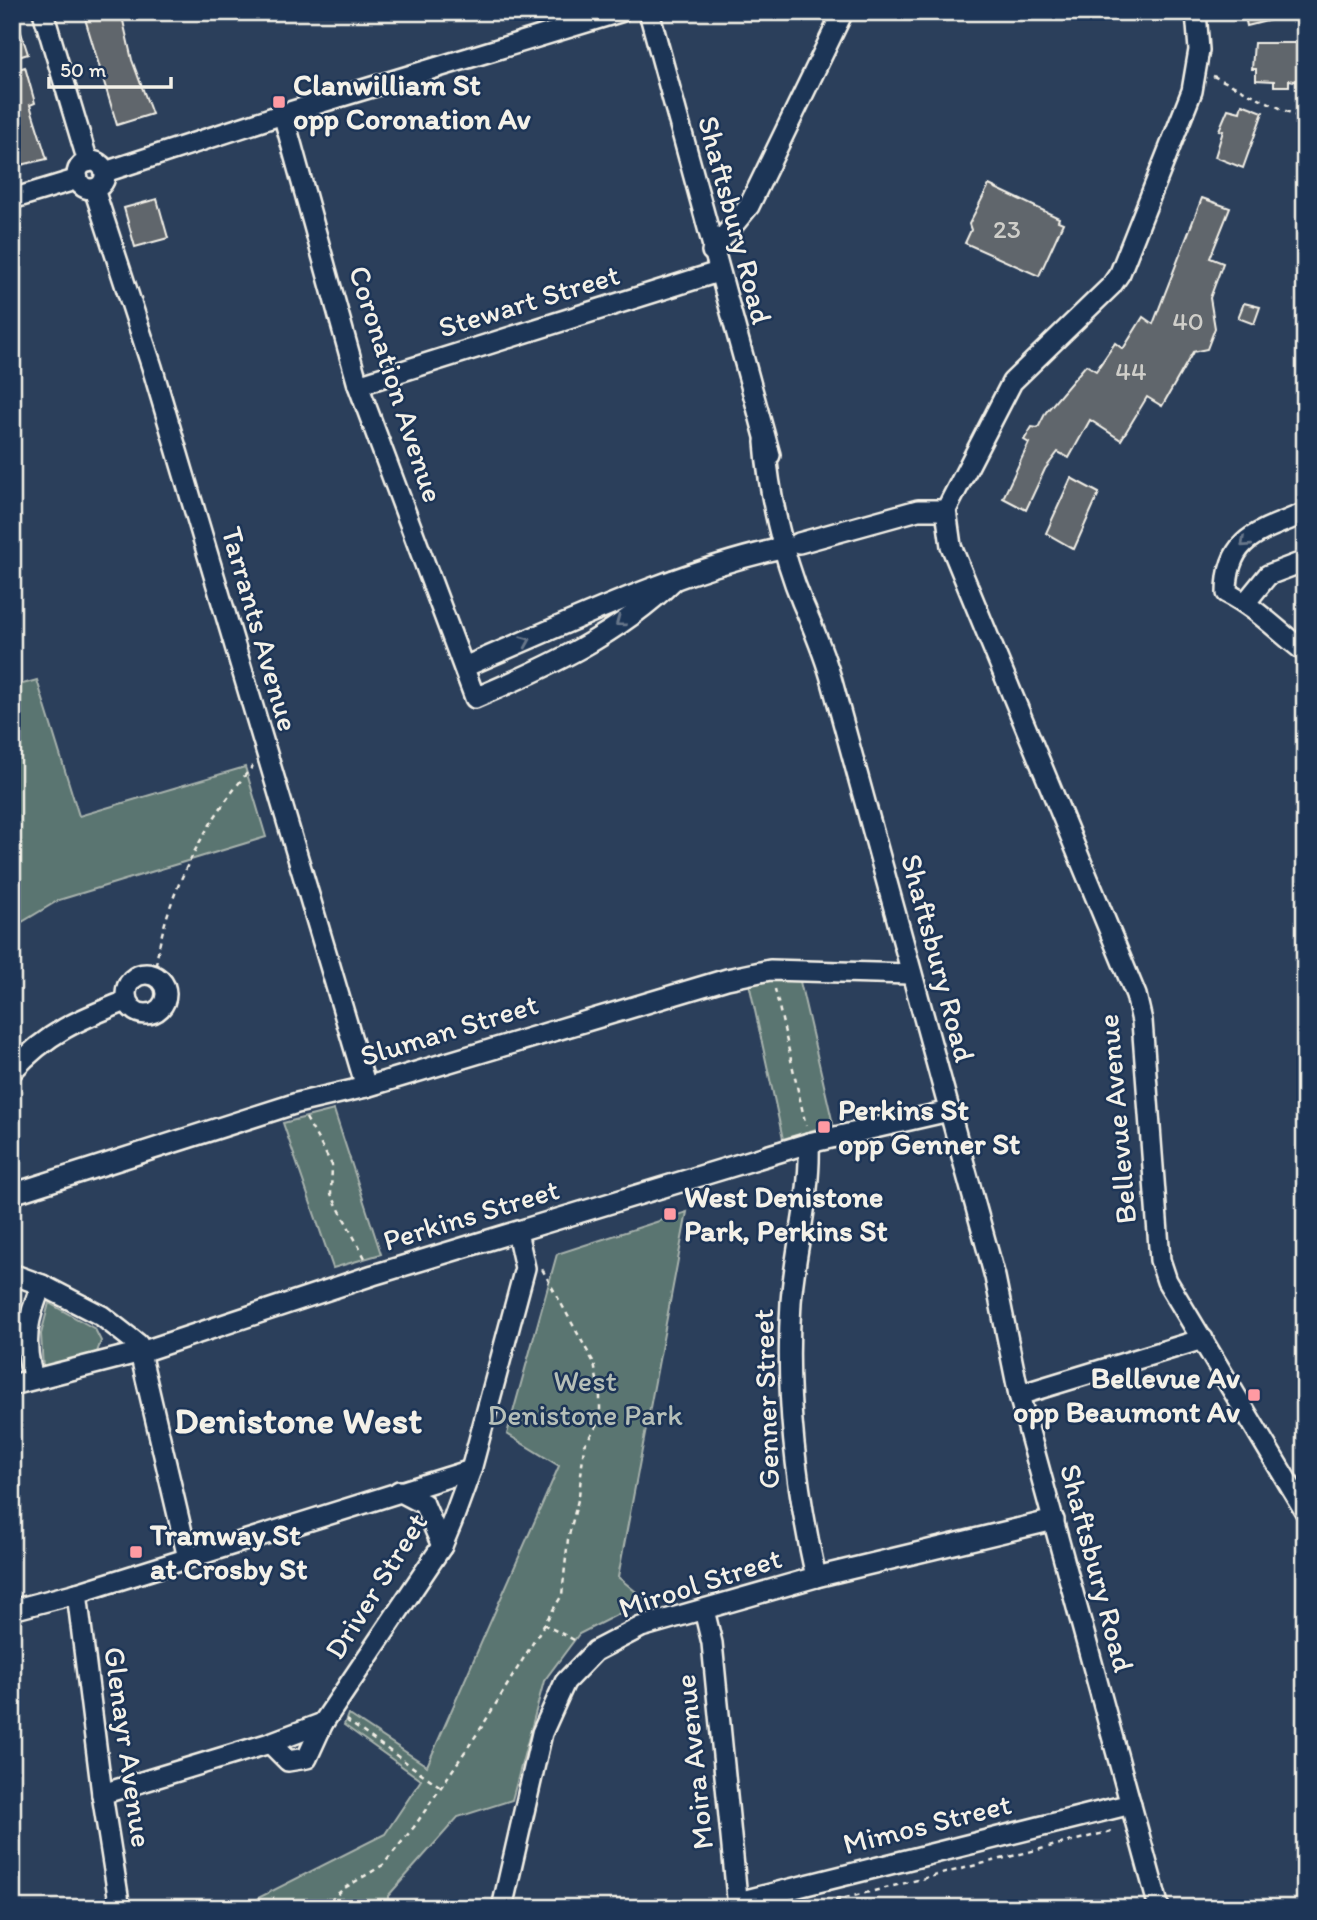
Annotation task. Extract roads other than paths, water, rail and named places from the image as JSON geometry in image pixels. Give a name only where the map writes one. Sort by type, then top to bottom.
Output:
[{"type":"street","name":"Tarrants Avenue","points":[[43,12],[91,176],[152,367],[366,1087]]},
{"type":"street","points":[[12,199],[620,12]]},
{"type":"street","name":"Shaftsbury Road","points":[[649,12],[765,442],[768,477],[792,545],[802,600],[818,634],[995,1277],[1019,1395],[1159,1908]]},
{"type":"street","points":[[712,251],[749,206],[843,12]]},
{"type":"street","points":[[464,667],[674,580],[745,556],[918,510],[946,510],[1012,382],[1111,286],[1120,274],[1192,92],[1198,69],[1196,12]]},
{"type":"street","name":"Coronation Avenue","points":[[283,114],[358,385],[475,698],[552,666],[613,628],[674,580]]},
{"type":"street","name":"Stewart Street","points":[[358,385],[718,272]]},
{"type":"street","name":"Bellevue Avenue","points":[[946,510],[951,546],[1136,995],[1142,1021],[1160,1260],[1167,1281],[1305,1511]]},
{"type":"street","points":[[1305,513],[1257,533],[1239,546],[1227,569],[1227,593],[1246,602],[1262,620],[1305,652]]},
{"type":"street","points":[[1246,602],[1268,575],[1305,561]]},
{"type":"street","name":"Sluman Street","points":[[12,1194],[298,1103],[366,1087],[676,993],[770,970],[910,974]]},
{"type":"street","points":[[136,975],[155,975],[163,981],[166,990],[162,1007],[147,1014],[131,1009],[127,1001],[128,982],[136,975]]},
{"type":"street","points":[[12,1071],[33,1048],[59,1029],[127,1001]]},
{"type":"street","name":"Perkins Street","points":[[12,1384],[141,1352],[373,1275],[809,1143],[949,1111]]},
{"type":"street","name":"Genner Street","points":[[809,1143],[809,1182],[791,1300],[790,1354],[801,1512],[816,1577]]},
{"type":"street","name":"Driver Street","points":[[270,1743],[281,1758],[301,1761],[312,1752],[328,1717],[442,1546],[471,1471],[525,1268],[517,1231]]},
{"type":"street","points":[[12,1274],[42,1285],[102,1316],[138,1344],[188,1559]]},
{"type":"street","points":[[33,1378],[27,1355],[26,1334],[42,1285]]},
{"type":"street","points":[[1019,1395],[1203,1339]]},
{"type":"street","points":[[12,1610],[77,1593],[399,1491],[471,1471]]},
{"type":"street","points":[[399,1491],[424,1504],[437,1529],[442,1546]]},
{"type":"street","name":"Mirool Street","points":[[502,1908],[542,1733],[565,1682],[595,1651],[641,1627],[816,1577],[1054,1520]]},
{"type":"street","name":"Glenayr Avenue","points":[[77,1593],[102,1794],[120,1908]]},
{"type":"street","name":"Moira Avenue","points":[[704,1611],[712,1643],[738,1905]]},
{"type":"street","points":[[102,1794],[270,1743],[328,1717]]},
{"type":"street","name":"Mimos Street","points":[[738,1905],[1131,1804]]},
{"type":"place","name":"Clanwilliam St opp Coronation Av","points":[[279,102]]},
{"type":"place","name":"Perkins St opp Genner St","points":[[824,1127]]},
{"type":"place","name":"West Denistone Park, Perkins St","points":[[670,1214]]},
{"type":"place","name":"Bellevue Av opp Beaumont Av","points":[[1254,1395]]},
{"type":"place","name":"Tramway St at Crosby St","points":[[136,1552]]},
{"type":"district","name":"Denistone West","points":[[298,1420]]},
{"type":"park label","name":"West Denistone Park","points":[[585,1398]]}]
